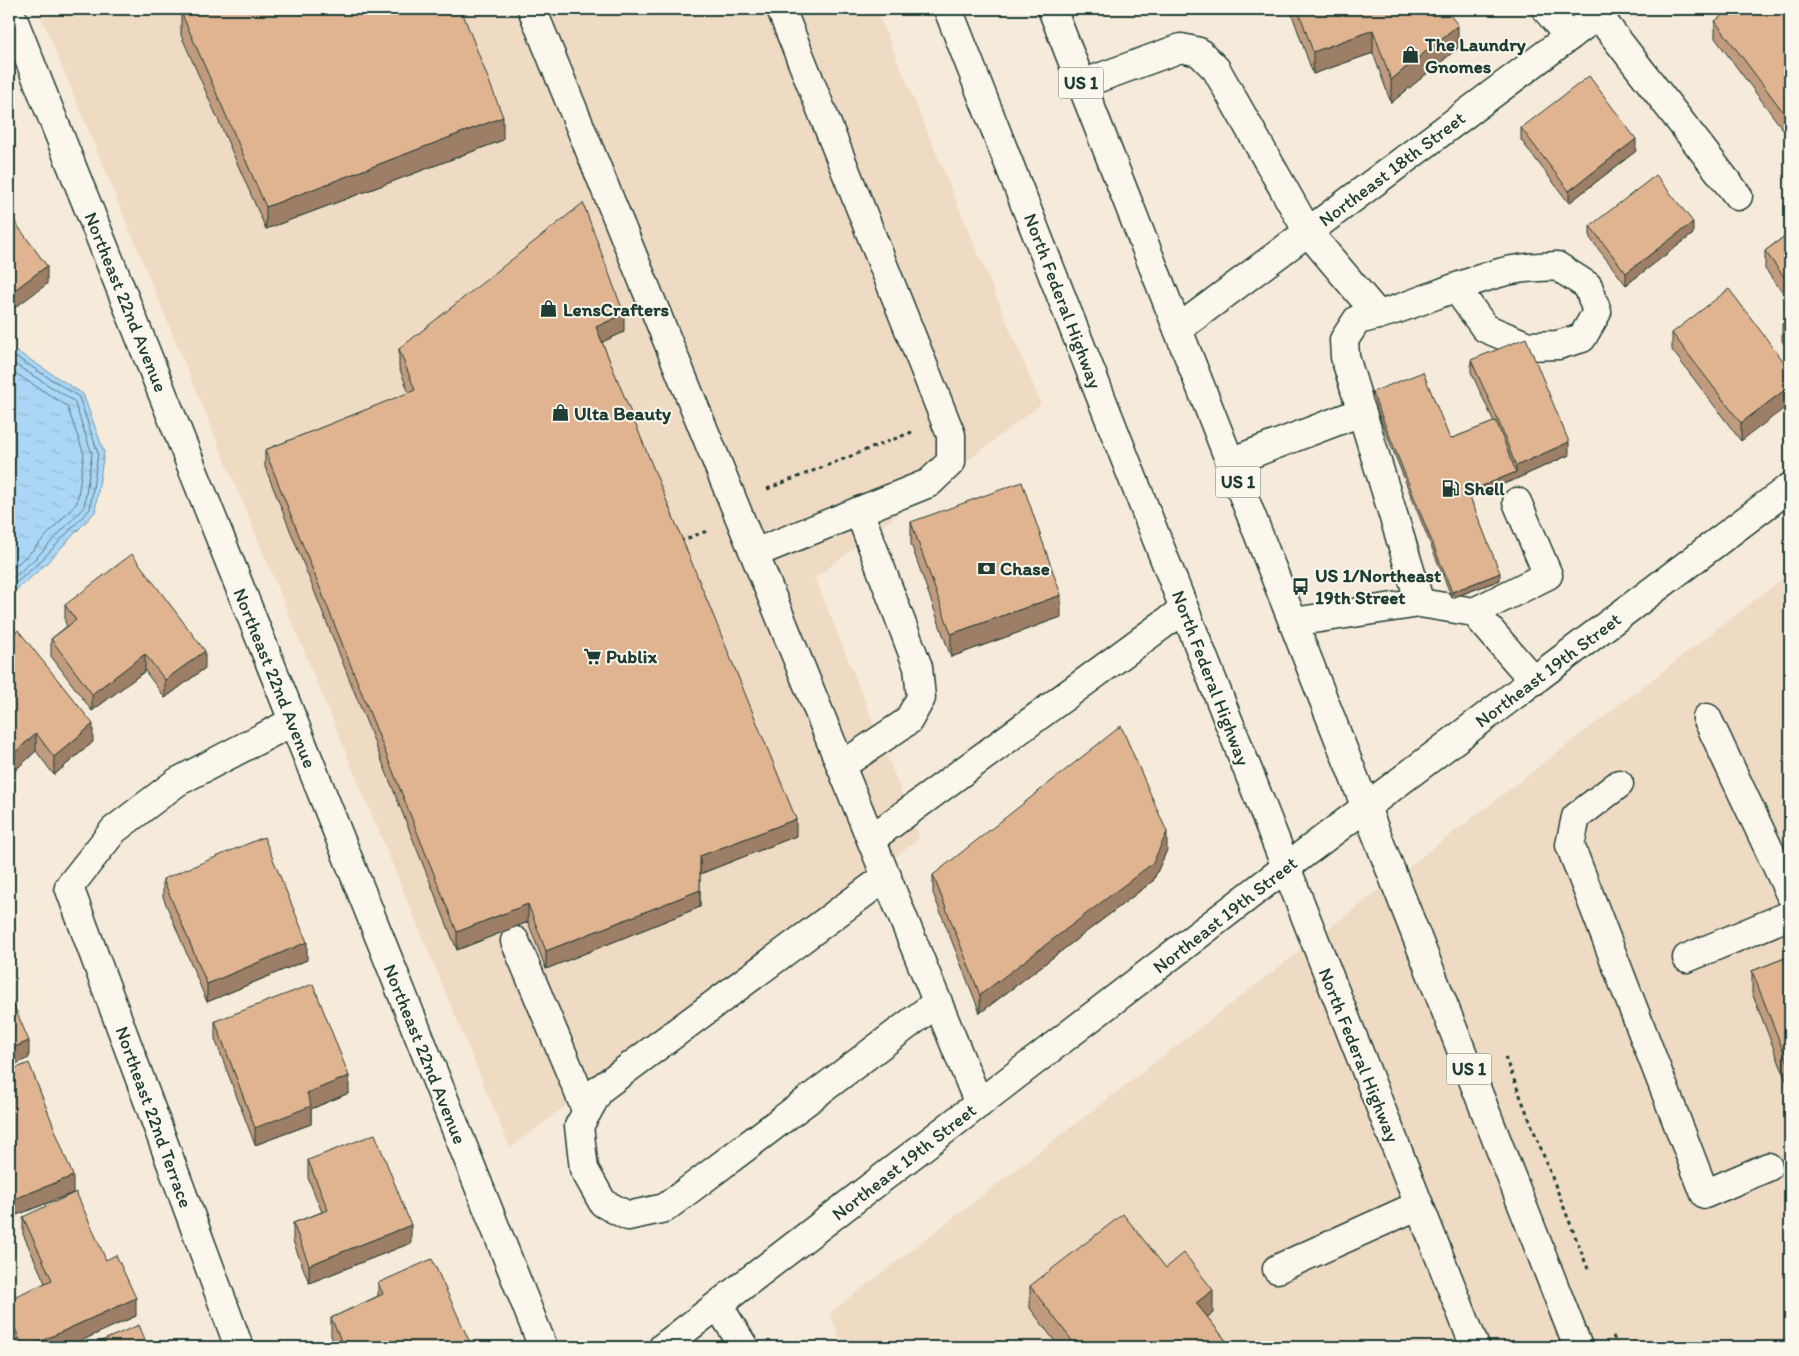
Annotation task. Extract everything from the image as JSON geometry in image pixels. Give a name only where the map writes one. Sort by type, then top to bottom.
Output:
[{"type":"street","points":[[532,9],[979,1104]]},
{"type":"street","points":[[755,553],[929,483],[951,462],[951,435],[945,419],[781,9]]},
{"type":"street","name":"North Federal Highway","points":[[948,9],[1475,1347]]},
{"type":"street","name":"US 1","points":[[1052,9],[1578,1347]]},
{"type":"street","points":[[1546,9],[1569,37]]},
{"type":"street","points":[[1602,12],[1738,196]]},
{"type":"street","name":"Northeast 18th Street","points":[[1178,329],[1602,12]]},
{"type":"street","name":"Northeast 22nd Avenue","points":[[11,18],[543,1347]]},
{"type":"street","points":[[1082,84],[1181,48],[1199,52],[1216,69],[1308,232],[1378,315]]},
{"type":"street","points":[[1420,603],[1344,357],[1344,340],[1357,320],[1378,315],[1504,271],[1557,266],[1588,286],[1597,312],[1582,338],[1558,345],[1528,346],[1485,328],[1456,288]]},
{"type":"street","points":[[1230,462],[1361,412]]},
{"type":"street","name":"Northeast 19th Street","points":[[663,1347],[1285,868],[1790,488]]},
{"type":"street","points":[[1293,622],[1420,603],[1474,612],[1548,574],[1517,502]]},
{"type":"street","points":[[841,766],[908,722],[921,698],[918,668],[859,511]]},
{"type":"street","points":[[871,838],[1184,609]]},
{"type":"street","points":[[1474,612],[1534,681]]},
{"type":"street","points":[[1708,718],[1790,894]]},
{"type":"street","name":"Northeast 22nd Terrace","points":[[239,1347],[69,887],[114,830],[177,782],[292,722]]},
{"type":"street","points":[[1619,784],[1576,817],[1570,845],[1705,1194],[1768,1167]]},
{"type":"street","points":[[886,876],[600,1089],[579,1126],[584,1169],[603,1203],[628,1216],[665,1208],[938,1002]]},
{"type":"street","points":[[1687,958],[1790,915]]},
{"type":"street","points":[[516,941],[588,1112]]},
{"type":"street","points":[[1278,1269],[1419,1205]]},
{"type":"street","points":[[718,1305],[744,1347]]},
{"type":"path","points":[[677,542],[710,530],[760,492],[945,419]]},
{"type":"shaded area","points":[[38,9],[876,9],[1041,404],[815,578],[920,838],[510,1148]]},
{"type":"shaded area","points":[[1790,573],[1790,1347],[843,1347],[830,1313]]},
{"type":"water","points":[[18,352],[83,394],[104,452],[95,512],[44,566],[9,596],[9,355]]},
{"type":"building","points":[[190,9],[461,9],[503,117],[266,207],[181,12]]},
{"type":"building","points":[[1298,9],[1445,9],[1458,25],[1391,80],[1373,30],[1313,52]]},
{"type":"building","points":[[1731,9],[1788,9],[1790,12],[1790,121],[1715,21]]},
{"type":"building","points":[[1589,76],[1636,139],[1569,191],[1521,128]]},
{"type":"building","points":[[1656,175],[1693,222],[1626,273],[1590,226]]},
{"type":"building","points":[[583,203],[624,314],[596,327],[796,819],[700,856],[700,890],[546,951],[528,904],[457,932],[265,450],[415,390],[399,349]]},
{"type":"building","points":[[9,214],[47,266],[9,294]]},
{"type":"building","points":[[1790,232],[1790,285],[1765,251]]},
{"type":"building","points":[[1729,289],[1790,370],[1790,386],[1741,423],[1672,333]]},
{"type":"building","points":[[1790,317],[1790,334],[1782,324]]},
{"type":"building","points":[[1526,338],[1569,442],[1516,466],[1496,415],[1471,360]]},
{"type":"building","name":"Shell","points":[[1423,372],[1450,439],[1496,421],[1516,472],[1468,492],[1500,573],[1452,592],[1372,392]]},
{"type":"building","points":[[1022,482],[1061,595],[951,634],[911,522]]},
{"type":"building","points":[[132,554],[205,651],[165,680],[145,654],[92,694],[51,639],[76,620],[65,605]]},
{"type":"building","points":[[18,630],[93,724],[54,757],[36,733],[9,758],[9,638]]},
{"type":"building","points":[[1121,726],[1167,832],[1153,863],[980,995],[933,875]]},
{"type":"building","points":[[264,837],[307,942],[207,984],[163,879]]},
{"type":"building","points":[[1790,956],[1790,1068],[1752,971]]},
{"type":"building","points":[[313,984],[349,1076],[307,1093],[311,1106],[255,1128],[215,1021]]},
{"type":"building","points":[[9,994],[29,1041],[9,1049]]},
{"type":"building","points":[[29,1063],[73,1176],[14,1199],[9,1185],[9,1071]]},
{"type":"building","points":[[375,1134],[411,1225],[309,1265],[293,1223],[328,1210],[308,1160]]},
{"type":"building","points":[[76,1192],[106,1260],[116,1255],[136,1298],[28,1347],[23,1347],[9,1314],[9,1299],[52,1280],[23,1217]]},
{"type":"building","points":[[1123,1214],[1166,1268],[1184,1253],[1213,1290],[1196,1303],[1231,1347],[1077,1347],[1030,1286]]},
{"type":"building","points":[[432,1259],[472,1347],[344,1347],[331,1318],[383,1294],[378,1283]]},
{"type":"building","points":[[139,1325],[148,1347],[87,1347]]},
{"type":"place","name":"The Laundry Gnomes","points":[[1411,55]]},
{"type":"place","name":"LensCrafters","points":[[549,309]]},
{"type":"place","name":"Ulta Beauty","points":[[560,413]]},
{"type":"place","name":"Shell","points":[[1450,488]]},
{"type":"place","name":"Chase","points":[[986,568]]},
{"type":"place","name":"US 1/Northeast 19th Street","points":[[1301,586]]},
{"type":"place","name":"Publix","points":[[592,656]]}]
